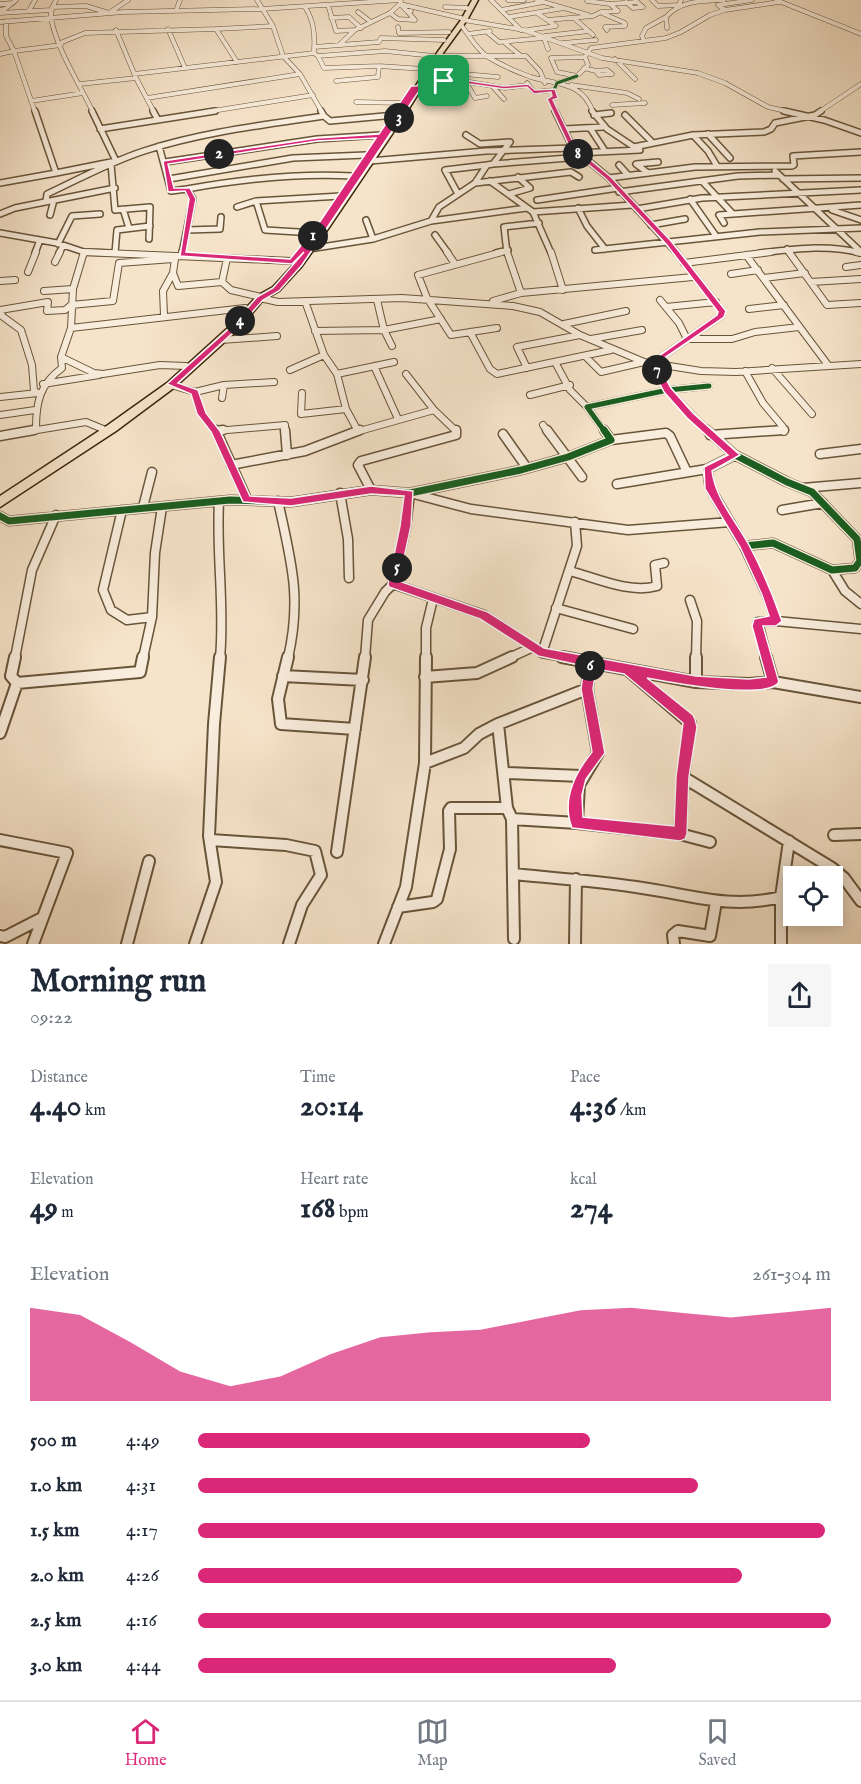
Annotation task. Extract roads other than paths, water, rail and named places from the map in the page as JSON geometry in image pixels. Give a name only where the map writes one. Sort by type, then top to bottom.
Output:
[{"type":"main road","points":[[0,500],[144,400],[233,325],[244,308],[276,289],[309,249],[436,56],[462,21],[471,3]]},
{"type":"main road","points":[[436,56],[447,36],[462,21]]},
{"type":"main road","points":[[0,500],[112,428],[171,384],[221,340],[315,233],[353,176],[368,158],[402,103],[424,80],[427,70]]},
{"type":"street","points":[[29,11],[35,0]]},
{"type":"street","points":[[56,0],[51,8],[51,16],[113,162],[115,210],[150,207],[149,239]]},
{"type":"street","points":[[83,15],[89,0]]},
{"type":"street","points":[[0,11],[86,6],[109,13],[130,0]]},
{"type":"street","points":[[124,12],[130,0]]},
{"type":"street","points":[[176,11],[180,0]]},
{"type":"street","points":[[257,0],[273,26],[283,56],[300,74],[324,116],[330,121],[395,115]]},
{"type":"street","points":[[298,0],[312,18],[315,52],[324,68],[381,66],[498,77]]},
{"type":"street","points":[[0,22],[51,16],[261,9],[401,0],[400,4],[415,20],[398,19],[390,13]]},
{"type":"street","points":[[491,0],[522,30]]},
{"type":"street","points":[[508,0],[524,0]]},
{"type":"street","points":[[537,0],[565,8],[597,15],[620,20],[625,26],[606,28],[597,15],[587,1]]},
{"type":"street","points":[[652,0],[658,6],[679,4],[681,0]]},
{"type":"street","points":[[644,41],[642,36],[646,28],[667,15],[701,1],[724,0]]},
{"type":"street","points":[[724,10],[718,5],[752,0]]},
{"type":"street","points":[[587,1],[610,4],[636,1],[643,7],[633,8],[626,3]]},
{"type":"street","points":[[577,77],[588,65],[586,55],[591,48],[667,38],[689,29],[713,12],[778,1],[861,34]]},
{"type":"street","points":[[0,11],[14,2]]},
{"type":"street","points":[[0,4],[14,2]]},
{"type":"street","points":[[501,10],[545,2]]},
{"type":"street","points":[[445,7],[471,3]]},
{"type":"street","points":[[328,5],[336,31],[361,28],[390,13],[400,4]]},
{"type":"street","points":[[400,4],[462,21],[522,30],[586,55],[698,73],[725,83],[762,104],[861,133]]},
{"type":"street","points":[[547,20],[618,11],[610,4]]},
{"type":"street","points":[[662,6],[667,15],[667,28]]},
{"type":"street","points":[[509,17],[565,8]]},
{"type":"street","points":[[407,11],[424,9]]},
{"type":"street","points":[[35,18],[38,10]]},
{"type":"street","points":[[358,12],[371,22]]},
{"type":"street","points":[[522,30],[556,26],[537,13]]},
{"type":"street","points":[[487,32],[499,42],[591,33],[572,18],[562,14]]},
{"type":"street","points":[[490,16],[493,25]]},
{"type":"street","points":[[331,18],[349,17],[361,28]]},
{"type":"street","points":[[6,21],[6,36],[14,51],[56,173]]},
{"type":"street","points":[[462,21],[477,48],[526,76],[542,81],[627,93],[639,99]]},
{"type":"street","points":[[0,54],[61,44],[85,33],[116,30],[273,26]]},
{"type":"street","points":[[398,27],[399,33],[447,36]]},
{"type":"street","points":[[216,28],[237,62]]},
{"type":"street","points":[[468,34],[511,28]]},
{"type":"street","points":[[168,29],[185,68]]},
{"type":"street","points":[[850,29],[861,29]]},
{"type":"street","points":[[116,30],[135,76],[158,120]]},
{"type":"street","points":[[340,44],[355,30]]},
{"type":"street","points":[[622,35],[627,43]]},
{"type":"street","points":[[315,52],[340,44],[379,42],[381,39],[447,36]]},
{"type":"street","points":[[543,37],[549,49]]},
{"type":"street","points":[[559,44],[596,40]]},
{"type":"street","points":[[504,42],[521,56]]},
{"type":"street","points":[[559,44],[564,53]]},
{"type":"street","points":[[336,81],[378,77],[385,51]]},
{"type":"street","points":[[80,84],[315,52],[385,51],[491,58],[526,56],[540,71],[542,81],[554,90]]},
{"type":"street","points":[[577,77],[556,72],[551,58],[586,55]]},
{"type":"street","points":[[602,58],[608,66]]},
{"type":"street","points":[[615,59],[635,79]]},
{"type":"street","points":[[584,68],[598,73],[577,77],[567,83],[557,83],[554,90],[555,98],[550,99],[577,153],[609,178],[669,243],[693,277],[722,311],[721,316],[653,363]]},
{"type":"street","points":[[147,98],[300,74]]},
{"type":"street","points":[[526,76],[528,85],[534,92],[554,90]]},
{"type":"street","points":[[424,80],[466,82],[493,87],[528,85]]},
{"type":"street","points":[[466,82],[475,98],[487,96]]},
{"type":"street","points":[[458,194],[445,170],[577,153],[640,150],[603,127],[594,115],[590,103],[567,83]]},
{"type":"street","points":[[634,147],[651,141],[693,135],[764,132],[771,129],[775,123],[811,117],[836,103],[861,84]]},
{"type":"street","points":[[493,87],[504,99]]},
{"type":"street","points":[[31,101],[83,93]]},
{"type":"street","points":[[100,129],[313,95]]},
{"type":"street","points":[[356,102],[402,103]]},
{"type":"street","points":[[612,105],[645,103]]},
{"type":"street","points":[[594,115],[611,113]]},
{"type":"street","points":[[625,115],[651,141]]},
{"type":"street","points":[[46,201],[47,194],[113,162],[159,146],[239,129],[324,116]]},
{"type":"street","points":[[564,129],[603,127]]},
{"type":"street","points":[[590,128],[605,151]]},
{"type":"street","points":[[165,162],[317,139],[381,135]]},
{"type":"street","points":[[430,221],[439,207],[475,183],[490,164],[506,150],[510,142],[478,144],[466,135]]},
{"type":"street","points":[[693,135],[708,151],[717,166]]},
{"type":"street","points":[[708,135],[730,158]]},
{"type":"street","points":[[159,146],[171,191],[251,178],[353,176]]},
{"type":"street","points":[[169,178],[278,161],[341,155],[368,158],[506,150],[577,153]]},
{"type":"street","points":[[609,178],[717,166],[794,166],[793,156],[861,152]]},
{"type":"street","points":[[648,173],[636,164],[655,159],[668,171]]},
{"type":"street","points":[[0,183],[113,162]]},
{"type":"street","points":[[619,165],[628,175]]},
{"type":"street","points":[[770,166],[861,252]]},
{"type":"street","points":[[475,183],[571,172],[579,177]]},
{"type":"street","points":[[509,194],[530,188],[518,177]]},
{"type":"street","points":[[537,200],[702,181],[781,177],[861,178]]},
{"type":"street","points":[[490,181],[530,210],[539,223],[554,259],[563,290]]},
{"type":"street","points":[[702,181],[733,214]]},
{"type":"street","points":[[0,214],[15,208],[114,188]]},
{"type":"street","points":[[164,315],[163,291],[173,273],[187,230],[193,199],[187,189]]},
{"type":"street","points":[[309,249],[373,239],[430,221],[530,210],[634,207],[690,199],[861,190]]},
{"type":"street","points":[[237,207],[256,201],[341,196]]},
{"type":"street","points":[[690,199],[716,236]]},
{"type":"street","points":[[50,215],[54,200]]},
{"type":"street","points":[[256,201],[265,230],[315,233]]},
{"type":"street","points":[[724,223],[719,215],[861,205]]},
{"type":"street","points":[[578,208],[587,226],[605,249]]},
{"type":"street","points":[[827,208],[861,220]]},
{"type":"street","points":[[123,209],[129,228]]},
{"type":"street","points":[[55,262],[72,216],[100,214]]},
{"type":"street","points":[[187,230],[220,229],[221,217]]},
{"type":"street","points":[[651,225],[685,219]]},
{"type":"street","points":[[366,220],[373,239]]},
{"type":"street","points":[[521,293],[507,250],[505,226],[539,223]]},
{"type":"street","points":[[115,253],[117,230],[150,226]]},
{"type":"street","points":[[595,250],[716,236],[861,228]]},
{"type":"street","points":[[0,232],[84,252],[292,261]]},
{"type":"street","points":[[435,235],[455,264]]},
{"type":"street","points":[[28,272],[40,240]]},
{"type":"street","points":[[684,263],[787,249],[851,247],[852,243],[861,242]]},
{"type":"street","points":[[842,248],[861,252]]},
{"type":"street","points":[[787,249],[827,305],[861,303]]},
{"type":"street","points":[[497,328],[451,334],[426,298],[418,275],[507,250]]},
{"type":"street","points":[[36,428],[35,410],[38,393],[43,384],[62,368],[61,357],[71,328],[71,305],[76,270],[84,252]]},
{"type":"street","points":[[746,255],[828,365]]},
{"type":"street","points":[[38,393],[34,391],[32,365],[21,330],[2,316],[1,310],[48,303],[47,311],[65,309],[71,305],[113,301],[119,263],[177,256]]},
{"type":"street","points":[[222,282],[227,258]]},
{"type":"street","points":[[846,267],[861,265]]},
{"type":"street","points":[[732,274],[758,270]]},
{"type":"street","points":[[173,273],[178,286],[222,282],[231,290],[278,302],[426,298],[485,302],[540,312],[611,350],[644,362],[701,371],[860,365]]},
{"type":"street","points":[[764,278],[805,273]]},
{"type":"street","points":[[485,302],[521,293],[693,277]]},
{"type":"street","points":[[811,282],[861,279]]},
{"type":"street","points":[[0,281],[15,280]]},
{"type":"street","points":[[44,291],[73,289]]},
{"type":"street","points":[[377,300],[384,330],[392,346]]},
{"type":"street","points":[[660,300],[679,323],[687,339]]},
{"type":"street","points":[[305,301],[324,355],[337,374],[346,409],[358,431]]},
{"type":"street","points":[[666,307],[716,302]]},
{"type":"street","points":[[749,309],[784,306]]},
{"type":"street","points":[[71,328],[164,315],[244,308]]},
{"type":"street","points":[[564,324],[626,311]]},
{"type":"street","points":[[315,331],[384,330],[441,319]]},
{"type":"street","points":[[687,339],[713,340],[799,327]]},
{"type":"street","points":[[591,339],[642,330]]},
{"type":"street","points":[[470,332],[493,373],[497,374],[611,350]]},
{"type":"street","points":[[527,368],[517,347],[580,335]]},
{"type":"street","points":[[221,340],[277,336]]},
{"type":"street","points":[[290,370],[324,355]]},
{"type":"street","points":[[585,356],[601,372],[644,362]]},
{"type":"street","points":[[61,357],[77,366],[104,374]]},
{"type":"street","points":[[337,374],[394,362]]},
{"type":"street","points":[[555,362],[570,385],[570,390],[587,407],[611,440]]},
{"type":"street","points":[[653,363],[668,390],[710,435],[735,455],[812,492],[859,539],[860,561],[855,568],[832,570],[800,558],[773,543],[744,546]]},
{"type":"street","points":[[43,384],[160,365],[186,366]]},
{"type":"street","points":[[374,366],[398,419]]},
{"type":"street","points":[[772,368],[812,414]]},
{"type":"street","points":[[710,435],[784,432],[783,427],[763,403],[745,371]]},
{"type":"street","points":[[371,490],[360,472],[358,465],[361,461],[457,433],[434,410],[406,374]]},
{"type":"street","points":[[171,384],[195,392],[224,385],[274,382]]},
{"type":"street","points":[[222,398],[224,385]]},
{"type":"street","points":[[530,395],[570,385]]},
{"type":"street","points":[[587,407],[668,390],[710,386]]},
{"type":"street","points":[[195,392],[202,414],[216,431],[247,499]]},
{"type":"street","points":[[0,397],[38,393]]},
{"type":"street","points":[[302,393],[302,414],[346,409]]},
{"type":"street","points":[[0,415],[35,410]]},
{"type":"street","points":[[231,465],[304,451],[358,431],[434,410]]},
{"type":"street","points":[[0,435],[86,422],[103,429]]},
{"type":"street","points":[[216,431],[285,424],[287,455]]},
{"type":"street","points":[[543,425],[582,477]]},
{"type":"street","points":[[410,493],[527,468],[568,457],[611,440],[666,433],[670,436],[687,472]]},
{"type":"street","points":[[503,434],[527,468]]},
{"type":"street","points":[[820,454],[861,449]]},
{"type":"street","points":[[617,484],[707,469],[735,455]]},
{"type":"street","points":[[707,469],[710,489],[744,546],[767,595],[776,621]]},
{"type":"street","points":[[143,507],[152,472]]},
{"type":"street","points":[[802,488],[861,483]]},
{"type":"street","points":[[0,516],[9,521],[56,514],[247,499],[291,502],[371,490],[410,493],[471,509],[628,530],[730,522]]},
{"type":"street","points":[[340,493],[348,539],[349,578]]},
{"type":"street","points":[[337,852],[363,680],[368,620],[385,592],[393,584],[406,526],[410,493]]},
{"type":"street","points":[[278,501],[295,577],[295,627],[278,699],[281,724],[355,729]]},
{"type":"street","points":[[195,944],[216,882],[211,840],[214,724],[223,625],[217,537],[219,502]]},
{"type":"street","points":[[782,510],[823,503]]},
{"type":"street","points":[[18,683],[53,678],[140,672],[152,618],[155,553],[162,507]]},
{"type":"street","points":[[122,510],[103,590],[111,610],[127,620],[152,618]]},
{"type":"street","points":[[18,683],[11,676],[32,570],[56,514]]},
{"type":"street","points":[[542,653],[578,546],[575,522]]},
{"type":"street","points":[[570,571],[637,588],[653,588],[657,586],[655,565],[664,563]]},
{"type":"street","points":[[832,570],[845,591],[861,604]]},
{"type":"street","points":[[393,584],[484,615],[542,653],[696,682],[749,684],[773,682],[861,697]]},
{"type":"street","points":[[384,944],[406,887],[425,763],[426,628],[433,599]]},
{"type":"street","points":[[690,600],[697,621],[696,682]]},
{"type":"street","points":[[556,608],[633,629]]},
{"type":"street","points":[[773,682],[758,622],[762,620],[861,628]]},
{"type":"street","points":[[425,677],[477,673],[533,647]]},
{"type":"street","points":[[577,823],[576,795],[580,776],[598,753],[587,689],[590,663]]},
{"type":"street","points":[[627,669],[689,719],[680,834]]},
{"type":"street","points":[[283,676],[363,680]]},
{"type":"street","points":[[0,733],[18,683]]},
{"type":"street","points":[[425,763],[464,748],[479,734],[498,724],[587,689]]},
{"type":"street","points":[[498,724],[510,813],[514,939]]},
{"type":"street","points":[[505,773],[580,776]]},
{"type":"street","points":[[683,777],[832,868],[861,901]]},
{"type":"street","points":[[398,907],[433,902],[437,899],[450,849],[449,811],[451,808],[680,834],[710,842]]},
{"type":"street","points":[[834,835],[861,834]]},
{"type":"street","points":[[0,840],[68,853],[33,944]]},
{"type":"street","points":[[211,840],[286,845],[315,851],[321,875],[302,905],[289,944]]},
{"type":"street","points":[[781,944],[781,897],[789,841]]},
{"type":"street","points":[[127,944],[149,861]]},
{"type":"street","points":[[513,874],[637,887],[716,902],[756,903],[781,897]]},
{"type":"street","points":[[575,944],[576,879]]},
{"type":"street","points":[[674,944],[674,935],[678,931],[710,936],[716,902]]},
{"type":"street","points":[[0,936],[5,937],[42,918]]}]
